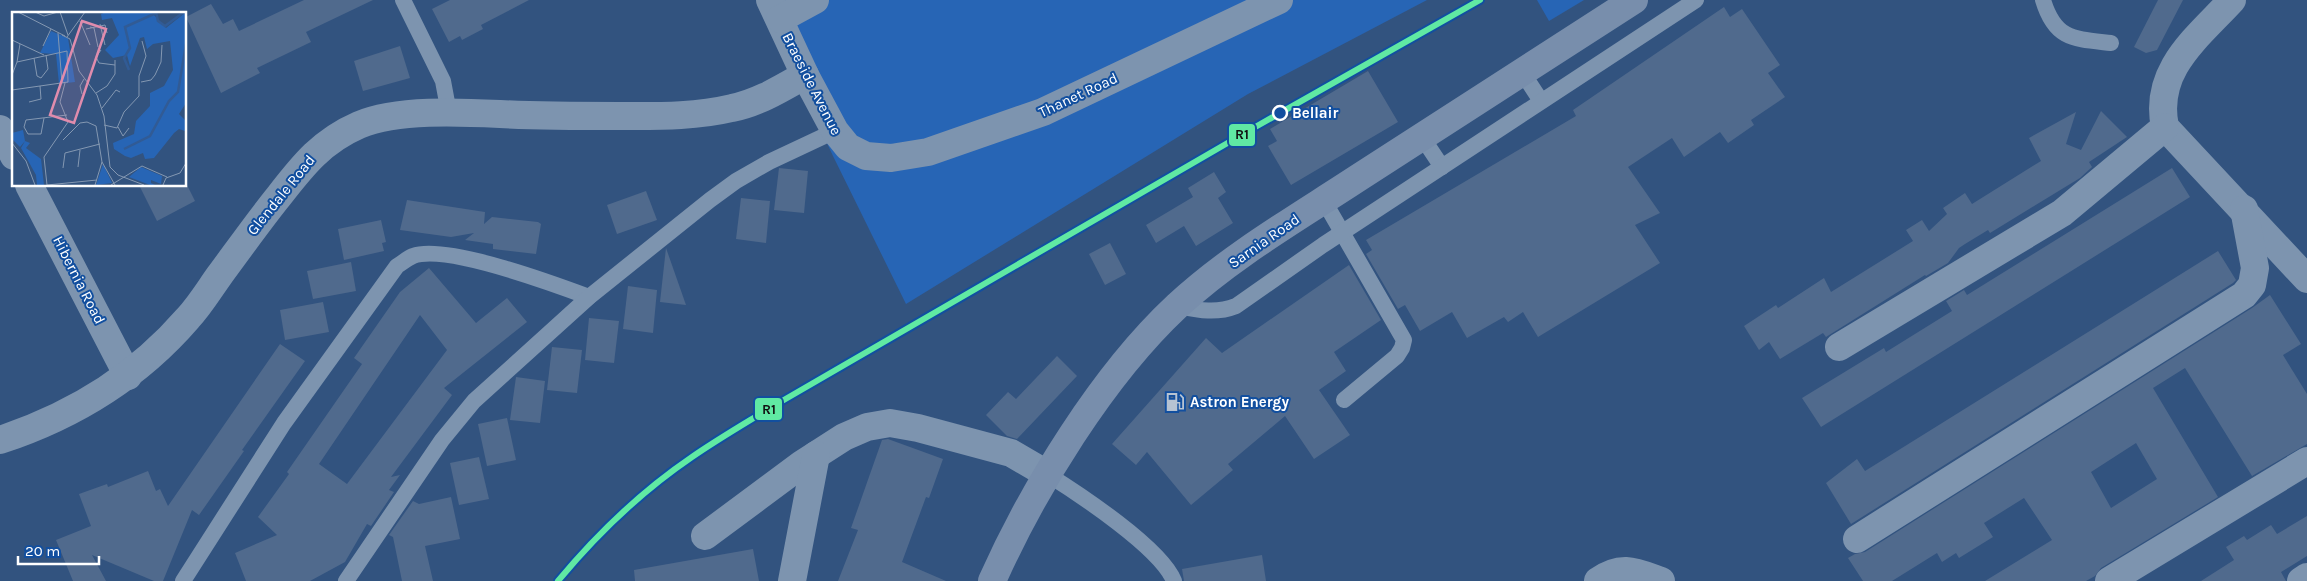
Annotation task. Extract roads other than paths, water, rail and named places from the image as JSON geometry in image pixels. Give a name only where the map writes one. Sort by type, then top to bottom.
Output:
[{"type":"main road","name":"Sarnia Road","points":[[992,581],[1047,474],[1116,375],[1154,330],[1178,306],[1259,243],[1634,0]]},
{"type":"street","points":[[775,10],[815,0]]},
{"type":"street","name":"Thanet Road","points":[[866,156],[891,158],[928,152],[1043,112],[1279,0]]},
{"type":"street","points":[[2232,0],[2182,55],[2170,75],[2163,93],[2162,110],[2165,127],[2307,279]]},
{"type":"street","name":"Braeside Avenue","points":[[775,10],[805,75],[835,131],[848,147],[866,156]]},
{"type":"street","name":"Glendale Road","points":[[0,440],[26,431],[84,404],[128,376],[166,342],[190,316],[255,226],[309,158],[332,139],[361,124],[397,116],[450,113],[689,116],[734,108],[771,94],[805,75]]},
{"type":"street","points":[[1839,348],[2062,213],[2165,127]]},
{"type":"street","points":[[0,129],[12,152]]},
{"type":"street","name":"Hibernia Road","points":[[30,186],[128,376]]},
{"type":"street","points":[[1857,539],[2244,295],[2252,285],[2255,268],[2244,210]]},
{"type":"street","points":[[704,536],[816,455],[844,437],[867,426],[890,422],[1010,453],[1047,474]]},
{"type":"street","points":[[792,581],[816,455]]},
{"type":"street","points":[[2109,581],[2307,461]]},
{"type":"street","points":[[1598,581],[1616,571],[1632,570],[1662,581]]},
{"type":"street","points":[[2301,581],[2307,577]]},
{"type":"lane","points":[[403,0],[443,82],[450,113]]},
{"type":"lane","points":[[1178,306],[1220,311],[1236,306],[1442,166],[1696,0]]},
{"type":"lane","points":[[2043,0],[2049,19],[2064,34],[2076,39],[2111,43]]},
{"type":"lane","points":[[1522,72],[1541,101]]},
{"type":"lane","points":[[346,581],[442,440],[474,401],[589,297],[736,181],[793,150],[835,131]]},
{"type":"lane","points":[[1422,137],[1442,166]]},
{"type":"lane","points":[[1324,200],[1404,340],[1398,356],[1344,400]]},
{"type":"lane","points":[[183,581],[284,423],[397,266],[413,256],[444,254],[471,259],[589,297]]},
{"type":"lane","points":[[1047,474],[1085,498],[1153,552],[1174,581]]},
{"type":"place","name":"Bellair","points":[[1280,113]]},
{"type":"place","name":"Astron Energy","points":[[1175,402]]}]
